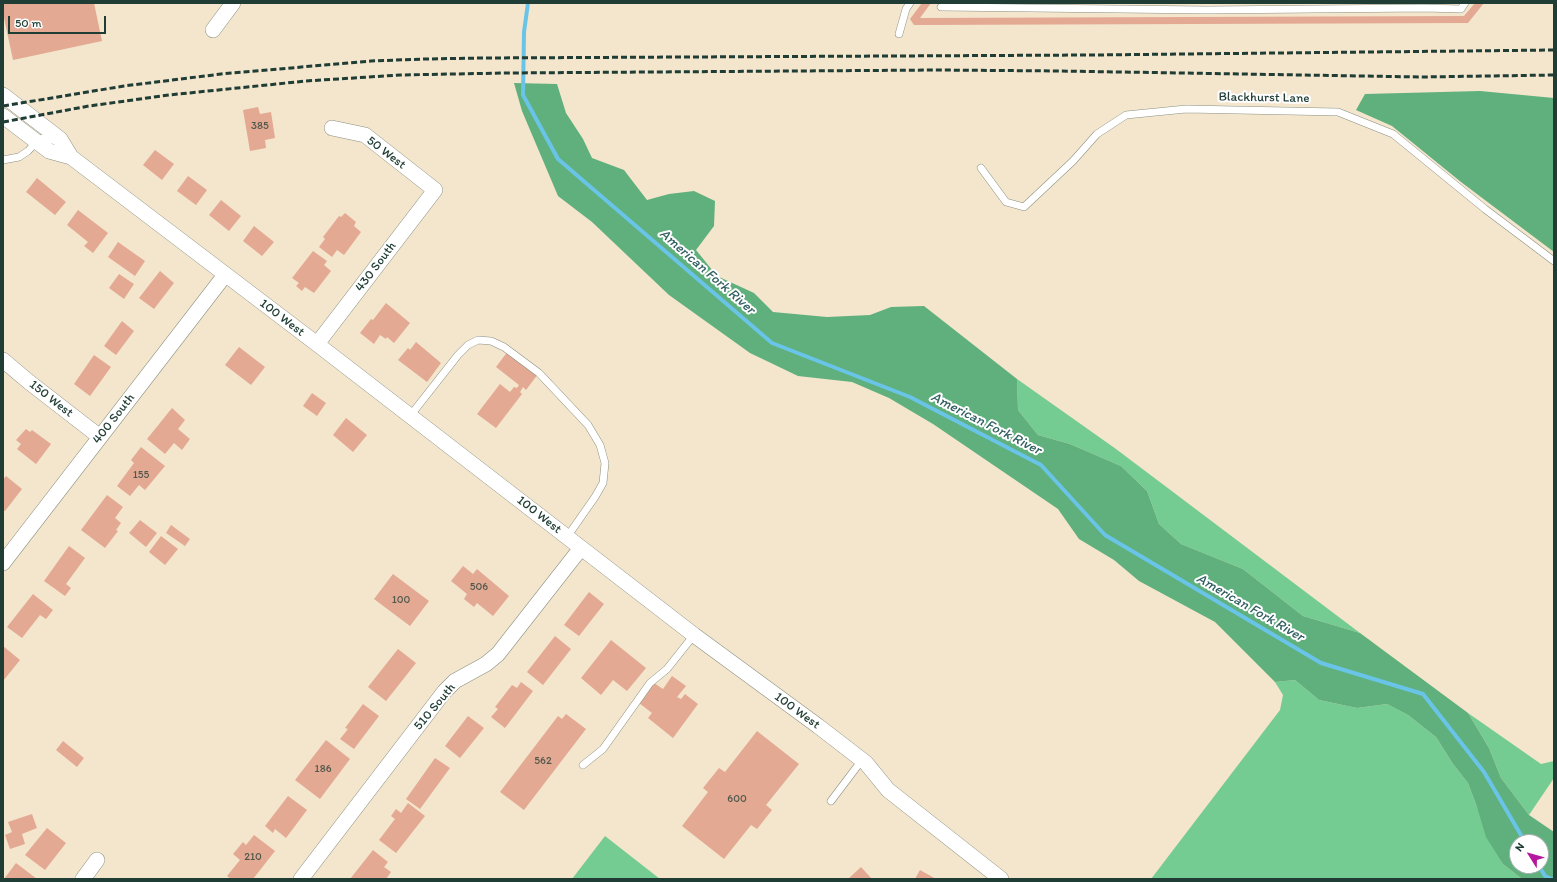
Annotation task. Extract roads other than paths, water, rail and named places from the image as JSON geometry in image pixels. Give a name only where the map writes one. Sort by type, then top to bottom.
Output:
[{"type":"street","points":[[213,30],[233,3]]},
{"type":"street","name":"100 West","points":[[3,95],[60,139],[67,151],[225,275],[317,344],[694,635],[862,760],[888,790],[1001,879]]},
{"type":"street","name":"100 West","points":[[3,116],[49,150],[67,151]]},
{"type":"street","name":"50 West","points":[[332,128],[364,135],[435,190]]},
{"type":"street","name":"430 South","points":[[317,344],[435,190]]},
{"type":"street","name":"400 South","points":[[4,559],[225,275]]},
{"type":"street","name":"150 West","points":[[3,360],[100,437]]},
{"type":"street","name":"510 South","points":[[301,879],[444,692],[455,681],[486,664],[498,654],[581,548]]},
{"type":"street","points":[[83,879],[97,860]]},
{"type":"lane","points":[[899,34],[906,9],[910,3]]},
{"type":"lane","points":[[944,3],[941,7],[1214,10],[1461,9],[1465,3]]},
{"type":"lane","name":"Blackhurst Lane","points":[[981,168],[1006,202],[1024,207],[1073,161],[1097,134],[1126,115],[1186,109],[1338,112],[1393,134],[1485,209],[1554,261]]},
{"type":"lane","points":[[3,160],[19,157],[28,151],[35,141]]},
{"type":"lane","points":[[410,416],[458,355],[468,345],[478,340],[491,341],[504,347],[539,373],[588,425],[600,445],[605,463],[603,483],[567,537]]},
{"type":"lane","points":[[583,765],[603,749],[650,683],[667,669],[694,635]]},
{"type":"lane","points":[[832,801],[862,760]]},
{"type":"waterway","name":"American Fork River","points":[[528,3],[524,32],[523,95],[558,159],[772,343],[910,397],[1041,465],[1105,535],[1321,663],[1423,694],[1484,772],[1520,834]]},
{"type":"waterway","name":"American Fork River","points":[[1544,874],[1552,879]]},
{"type":"railway","points":[[3,106],[124,86],[221,74],[371,61],[425,59],[1093,55],[1554,50]]},
{"type":"railway","points":[[3,122],[89,106],[169,95],[306,81],[400,75],[938,70],[1422,77],[1554,75]]}]
